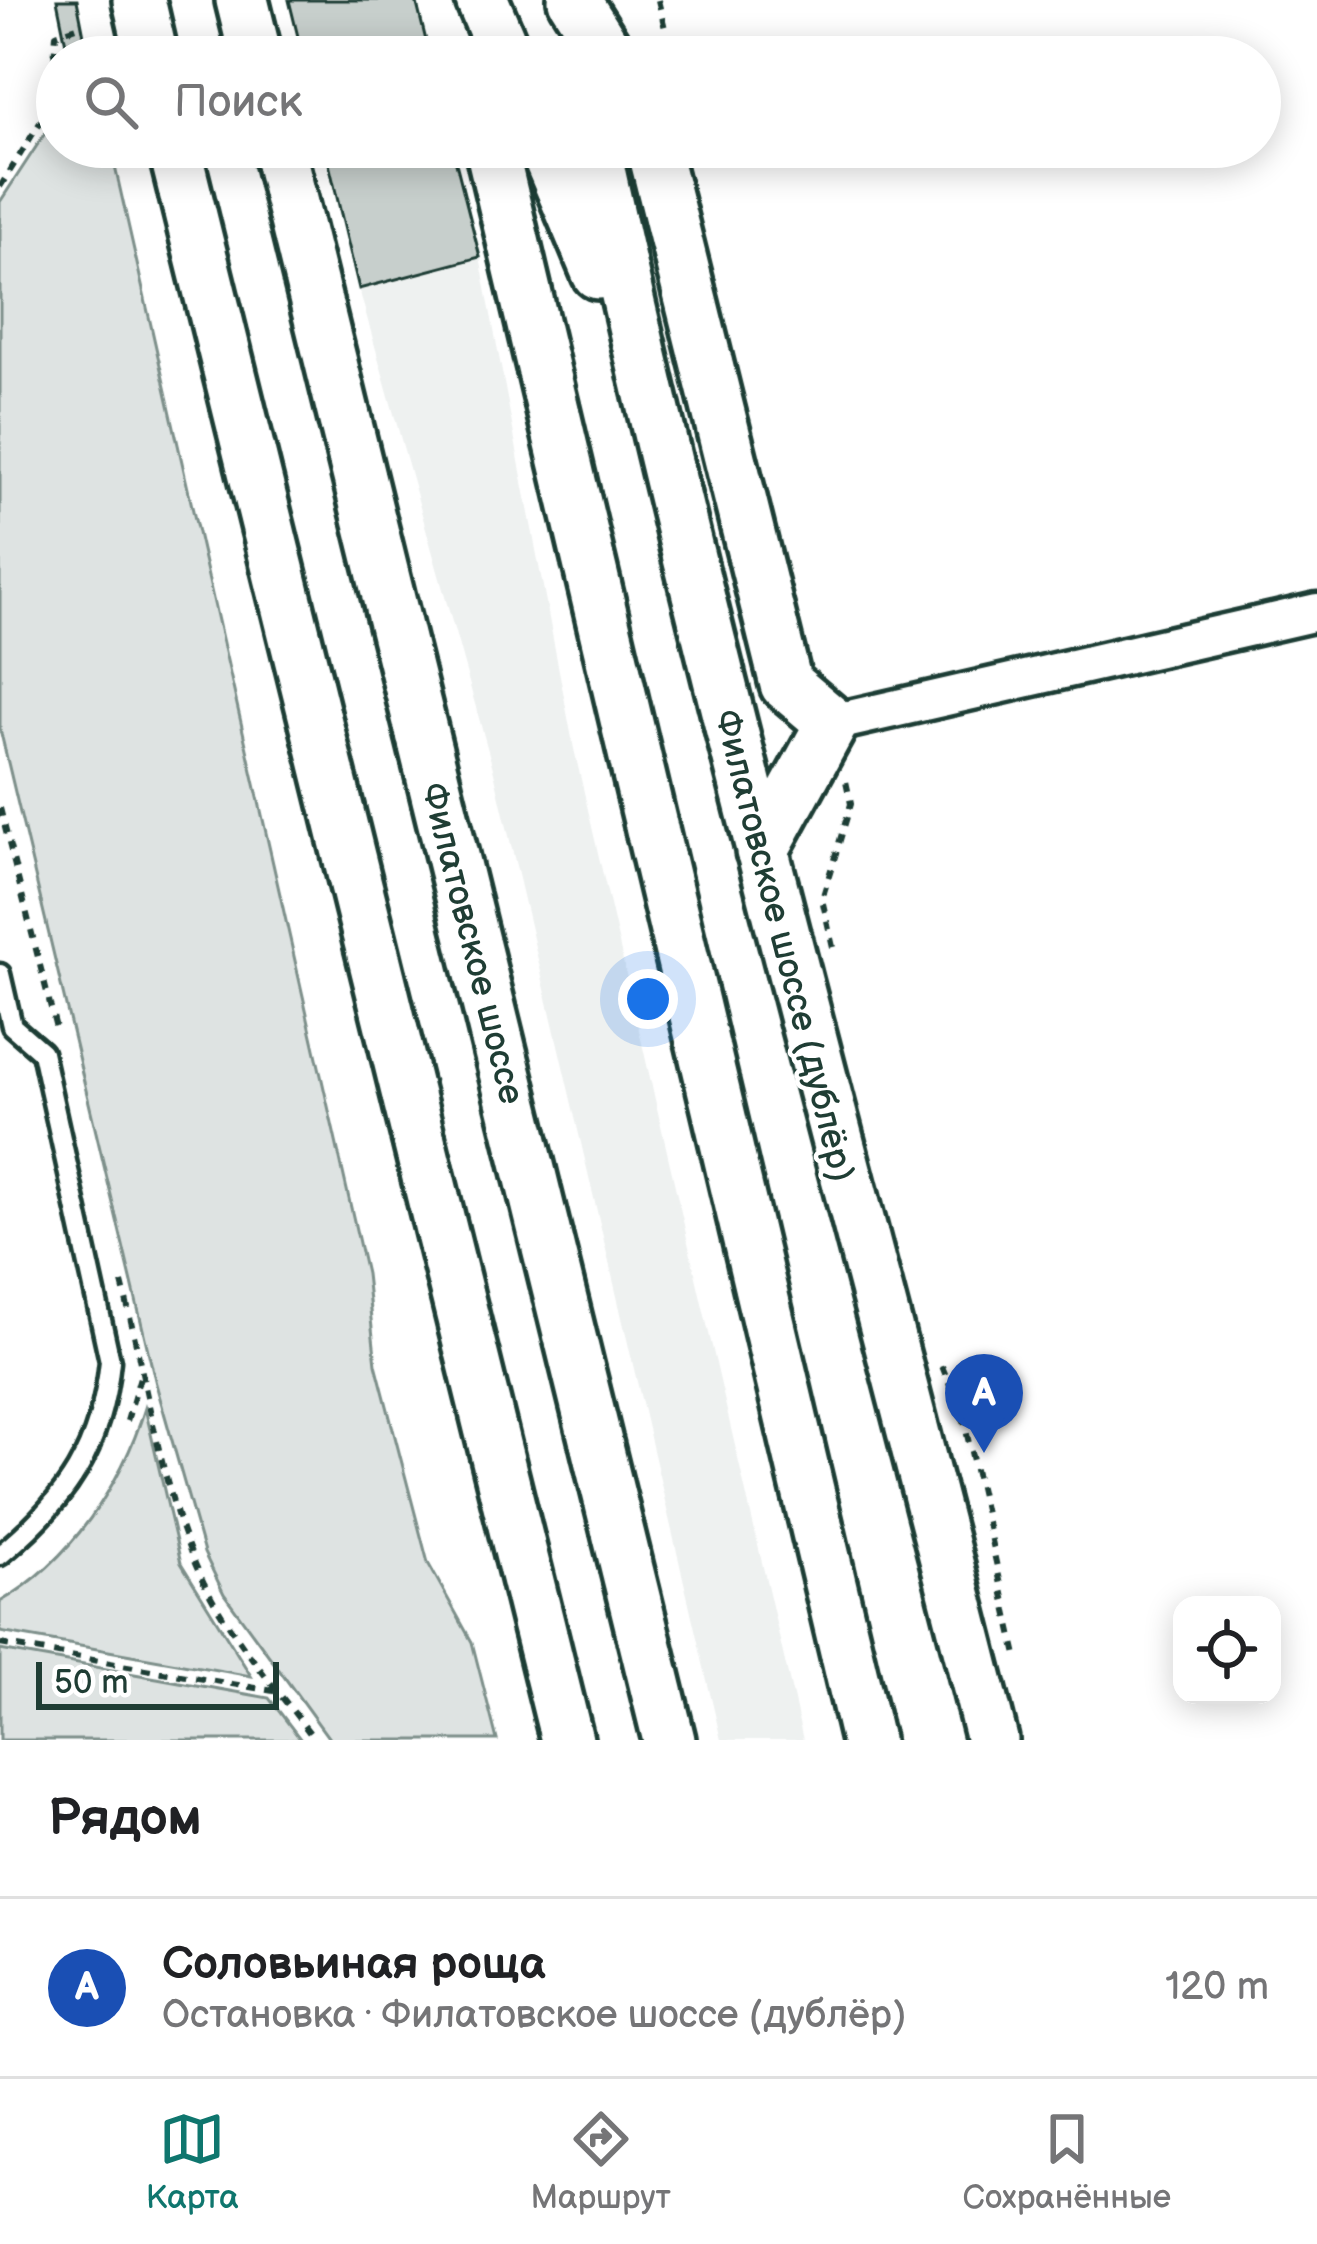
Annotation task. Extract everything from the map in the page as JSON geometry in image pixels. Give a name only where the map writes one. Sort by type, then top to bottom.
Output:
[{"type":"main road","points":[[139,0],[147,36]]},
{"type":"main road","points":[[171,0],[174,36]]},
{"type":"main road","points":[[242,0],[251,36]]},
{"type":"main road","points":[[456,0],[465,36]]},
{"type":"main road","points":[[482,0],[497,36]]},
{"type":"main road","points":[[562,0],[570,36]]},
{"type":"main road","points":[[574,0],[597,36]]},
{"type":"main road","points":[[182,168],[567,1740]]},
{"type":"main road","name":"Филатовское шоссе","points":[[283,168],[669,1740]]},
{"type":"main road","points":[[496,168],[867,1740]]},
{"type":"main road","points":[[553,168],[645,384]]},
{"type":"main road","name":"Филатовское шоссе (дублёр)","points":[[599,168],[645,384],[992,1740]]},
{"type":"main road","points":[[658,168],[786,684],[832,723],[762,851]]},
{"type":"street","points":[[832,723],[1317,612]]},
{"type":"lane","points":[[0,974],[6,1025],[42,1052],[110,1361],[96,1438],[81,1466],[40,1522],[0,1555]]},
{"type":"path","points":[[658,0],[667,36]]},
{"type":"path","points":[[56,36],[77,27]]},
{"type":"path","points":[[0,187],[36,129]]},
{"type":"path","points":[[832,723],[851,804],[822,899],[838,966]]},
{"type":"path","points":[[939,1360],[964,1420],[1021,1679]]},
{"type":"path","points":[[143,1366],[182,1522],[202,1579],[222,1616],[315,1740]]},
{"type":"path","points":[[0,1644],[279,1692]]},
{"type":"shaded area","points":[[36,147],[36,168],[115,168],[366,1274],[376,1364],[428,1563],[472,1642],[497,1740],[330,1740],[224,1594],[204,1553],[156,1384],[0,729],[0,202]]},
{"type":"shaded area","points":[[480,257],[574,749],[803,1740],[721,1740],[494,772],[359,289]]},
{"type":"shaded area","points":[[145,1408],[181,1563],[251,1676],[0,1632],[0,1602],[49,1566],[90,1518],[122,1465]]},
{"type":"shaded area","points":[[0,1650],[269,1698],[301,1740],[0,1740]]},
{"type":"building","points":[[57,0],[77,0],[84,36],[64,36]]},
{"type":"building","points":[[289,0],[416,0],[425,36],[298,36]]},
{"type":"building","points":[[330,168],[457,168],[480,257],[359,289]]},
{"type":"place","name":"Соловьиная роща","points":[[984,1453]]}]
